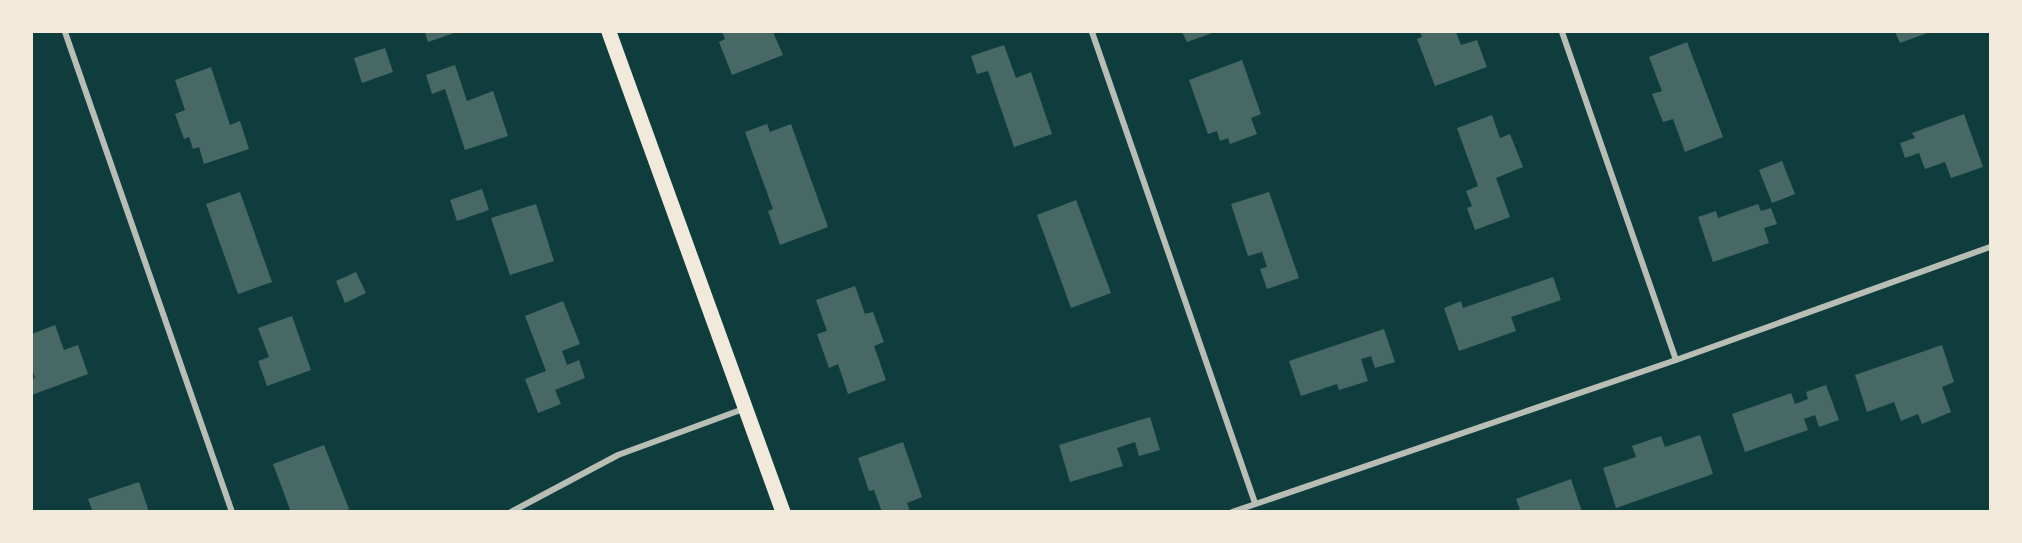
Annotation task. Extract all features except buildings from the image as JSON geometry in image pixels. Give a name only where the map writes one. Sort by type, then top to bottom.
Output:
[{"type":"main road","points":[[609,32],[783,512]]},
{"type":"street","points":[[65,32],[232,512]]},
{"type":"street","points":[[1092,32],[1256,503]]},
{"type":"street","points":[[1562,32],[1676,360]]},
{"type":"street","points":[[1232,512],[1676,360],[1990,248]]},
{"type":"street","points":[[511,512],[618,455],[746,408]]}]
